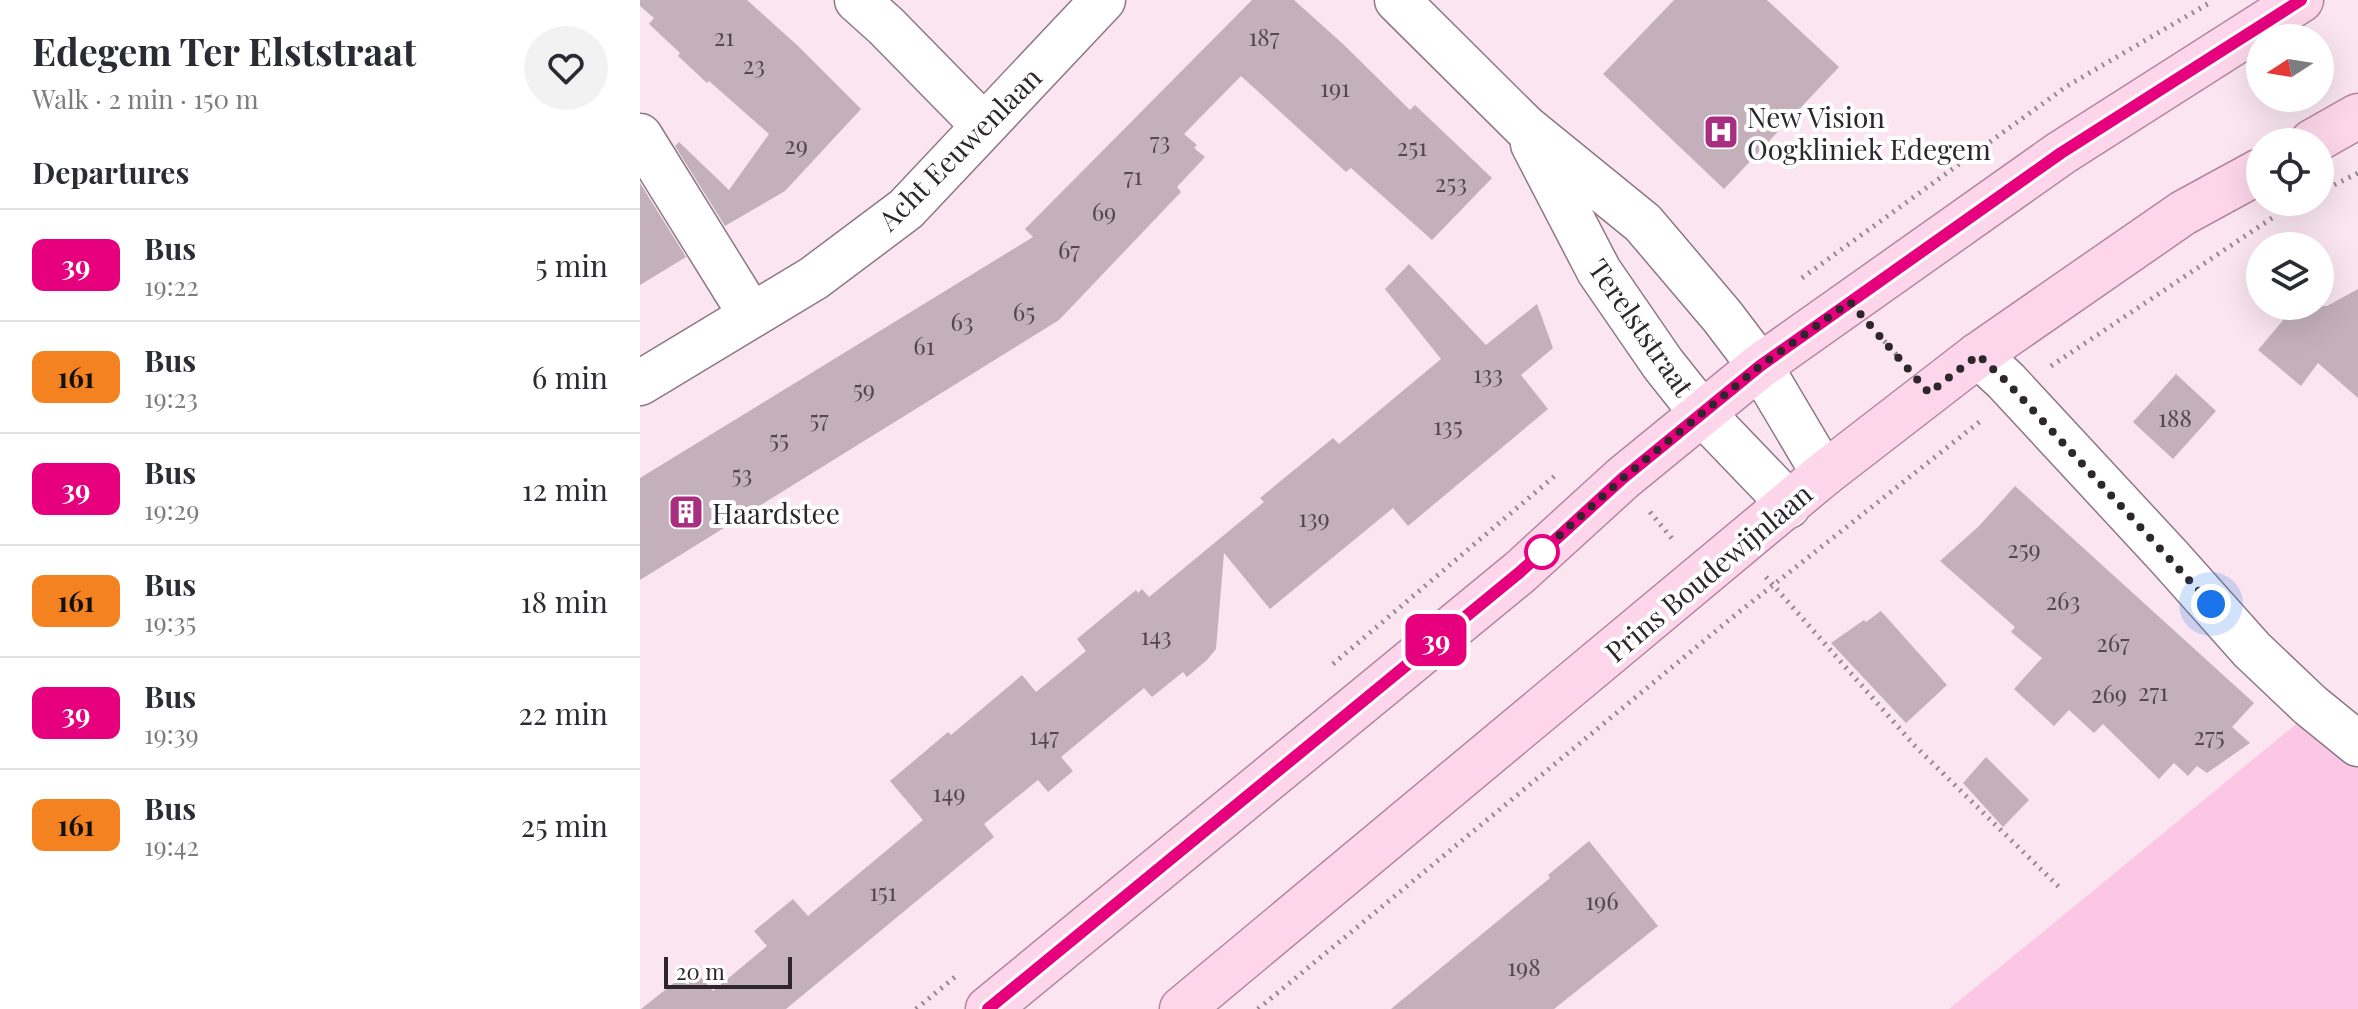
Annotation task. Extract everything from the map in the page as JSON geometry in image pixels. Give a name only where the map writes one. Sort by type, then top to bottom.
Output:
[{"type":"main road","points":[[988,1009],[1520,572],[1623,478],[1760,366],[2061,153],[2301,0]]},
{"type":"main road","points":[[2334,130],[2358,116]]},
{"type":"main road","name":"Prins Boudewijnlaan","points":[[1182,1009],[1824,474],[1978,355],[2183,213],[2246,179]]},
{"type":"street","points":[[857,0],[983,125]]},
{"type":"street","name":"Acht Eeuwenlaan","points":[[640,383],[814,278],[906,209],[1103,0]]},
{"type":"street","name":"Terelststraat","points":[[1397,0],[1525,127],[1643,223],[1760,366],[1824,474]]},
{"type":"street","name":"Terelststraat","points":[[1525,127],[1599,271],[1663,364],[1702,413],[1788,506]]},
{"type":"street","points":[[640,136],[751,315]]},
{"type":"street","points":[[1978,355],[2170,558],[2252,650],[2310,705],[2358,744]]},
{"type":"path","points":[[1258,1009],[1734,616],[1964,434],[1819,265],[2067,86],[2213,0]]},
{"type":"path","points":[[2334,185],[2358,173]]},
{"type":"path","points":[[2017,394],[2046,369],[2275,216]]},
{"type":"path","points":[[1623,478],[1734,616]]},
{"type":"path","points":[[1739,546],[1915,746],[2059,887]]},
{"type":"shaded area","points":[[2306,716],[2358,767],[2358,1009],[1949,1009]]},
{"type":"building","points":[[640,0],[747,0],[861,109],[785,191],[725,226],[675,146],[679,142],[729,190],[769,134],[678,56],[680,53],[649,24],[654,18],[640,6]]},
{"type":"building","points":[[1252,0],[1294,0],[1410,110],[1415,105],[1492,178],[1432,240],[1351,168],[1346,172],[1241,76],[1184,134],[1205,157],[1177,187],[1181,192],[1059,320],[640,580],[640,478],[1033,237],[1025,229]]},
{"type":"building","name":"New Vision Oogkliniek Edegem","points":[[1674,0],[1767,0],[1839,67],[1724,189],[1603,74]]},
{"type":"building","points":[[640,183],[686,257],[640,285]]},
{"type":"building","points":[[1409,264],[1486,345],[1537,304],[1553,348],[1521,375],[1548,409],[1408,526],[1393,508],[1270,609],[1224,553],[1216,649],[1207,660],[1187,677],[1183,672],[1152,697],[1144,688],[1061,757],[1073,771],[1048,792],[1038,780],[984,824],[994,837],[786,1009],[641,1009],[693,968],[713,991],[767,946],[754,931],[793,899],[808,916],[923,820],[890,781],[1022,675],[1036,692],[1086,651],[1077,639],[1136,590],[1138,593],[1142,589],[1149,597],[1264,502],[1260,498],[1333,438],[1339,444],[1441,359],[1385,289]]},
{"type":"building","points":[[2358,289],[2358,398],[2318,363],[2301,386],[2258,350],[2283,320],[2334,320],[2334,302]]},
{"type":"building","points":[[2176,374],[2216,411],[2173,459],[2133,422]]},
{"type":"building","points":[[2015,486],[2254,703],[2232,727],[2250,743],[2207,773],[2197,766],[2188,776],[2174,763],[2159,779],[2103,724],[2094,733],[2069,710],[2054,726],[2014,689],[2042,658],[2011,632],[2015,627],[1940,561],[1979,526]]},
{"type":"building","points":[[1881,611],[1947,685],[1906,723],[1831,643]]},
{"type":"building","points":[[1986,757],[2029,800],[2003,827],[1963,783]]},
{"type":"building","points":[[1589,841],[1658,926],[1554,1009],[1391,1009],[1550,878],[1548,875]]},
{"type":"bus line","name":"39","points":[[988,1009],[1520,572],[1623,478],[1760,366],[2061,153],[2301,0]]},
{"type":"place","name":"New Vision Oogkliniek Edegem","points":[[1721,132]]},
{"type":"place","name":"Haardstee","points":[[686,512]]},
{"type":"route","points":[[1542,552],[1623,478],[1760,366],[1850,302],[1929,393],[1978,355],[2006,381],[2211,604]]}]
